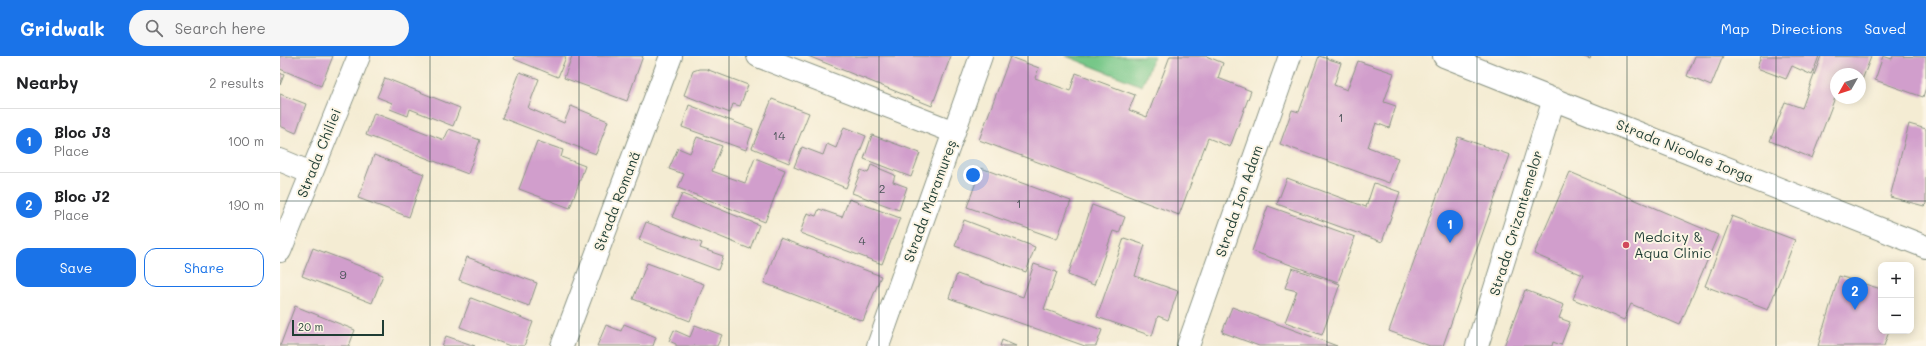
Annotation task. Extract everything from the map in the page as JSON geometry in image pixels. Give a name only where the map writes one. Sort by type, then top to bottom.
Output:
[{"type":"street","name":"Strada Chiliei","points":[[280,251],[359,56]]},
{"type":"street","name":"Strada Romană","points":[[562,346],[671,56]]},
{"type":"street","points":[[758,56],[954,132]]},
{"type":"street","name":"Strada Maramureș","points":[[878,346],[981,56]]},
{"type":"street","name":"Strada Ion Adam","points":[[1188,346],[1290,56]]},
{"type":"street","name":"Strada Nicolae Iorga","points":[[1444,56],[1926,247]]},
{"type":"street","name":"Strada Crizantemelor","points":[[1477,346],[1554,99]]},
{"type":"street","points":[[280,160],[311,173]]},
{"type":"green space","points":[[1066,56],[1154,56],[1142,86]]},
{"type":"building","points":[[280,56],[333,56],[321,86],[280,69]]},
{"type":"building","points":[[515,56],[566,57],[558,77],[514,59]]},
{"type":"building","points":[[572,56],[643,56],[627,101],[564,78]]},
{"type":"building","points":[[808,56],[951,56],[932,106]]},
{"type":"building","points":[[1170,56],[1206,56],[1223,63],[1218,78],[1251,91],[1230,147],[1208,138],[1179,215],[979,140],[1010,57],[1039,68],[1035,78],[1070,91],[1076,73],[1135,95],[1129,110],[1147,117]]},
{"type":"building","points":[[1319,56],[1341,63],[1334,85],[1347,90],[1358,61],[1394,73],[1384,102],[1396,106],[1389,128],[1376,123],[1368,147],[1398,158],[1389,183],[1280,144],[1292,110],[1299,112]]},
{"type":"building","points":[[1582,56],[1591,56],[1590,59]]},
{"type":"building","points":[[1695,56],[1723,56],[1711,86],[1687,76]]},
{"type":"building","points":[[1761,56],[1819,56],[1812,75],[1792,66],[1786,79],[1757,68]]},
{"type":"building","points":[[1821,56],[1871,57],[1866,70],[1866,68],[1830,68],[1830,104],[1833,104],[1812,158],[1770,141],[1785,102],[1802,108]]},
{"type":"building","points":[[1883,56],[1892,59],[1893,56],[1926,57],[1926,87],[1923,97],[1875,80]]},
{"type":"building","points":[[706,69],[748,85],[740,106],[733,104],[730,113],[684,95],[693,71]]},
{"type":"building","points":[[520,72],[539,79],[528,108],[564,123],[571,106],[608,121],[596,154],[502,118]]},
{"type":"building","points":[[280,73],[284,75],[280,85]]},
{"type":"building","points":[[385,78],[460,108],[453,126],[410,109],[408,116],[390,109],[392,103],[377,97]]},
{"type":"building","points":[[280,94],[306,104],[296,133],[280,126]]},
{"type":"building","points":[[772,99],[809,113],[789,163],[752,148]]},
{"type":"building","points":[[689,105],[753,129],[746,150],[682,127]]},
{"type":"building","points":[[374,113],[444,140],[449,129],[480,140],[468,174],[366,135]]},
{"type":"building","points":[[1909,124],[1926,129],[1926,204],[1924,206],[1890,197]]},
{"type":"building","points":[[844,127],[866,136],[846,188],[794,167],[802,147],[823,155],[827,144],[836,148]]},
{"type":"building","points":[[872,135],[920,153],[911,177],[864,159]]},
{"type":"building","points":[[697,137],[722,146],[712,171],[745,183],[755,158],[785,170],[765,222],[678,188],[684,174],[669,169],[678,148],[690,153]]},
{"type":"building","points":[[1458,137],[1510,155],[1443,346],[1430,346],[1389,331]]},
{"type":"building","points":[[537,141],[563,150],[561,157],[585,166],[570,208],[519,189]]},
{"type":"building","points":[[374,155],[424,174],[409,217],[358,198]]},
{"type":"building","points":[[871,165],[895,175],[893,182],[907,187],[899,210],[852,193],[861,170],[868,173]]},
{"type":"building","points":[[981,168],[1071,201],[1057,239],[967,207]]},
{"type":"building","name":"Medcity & Aqua Clinic","points":[[1570,172],[1718,235],[1680,325],[1631,304],[1624,320],[1573,299],[1583,275],[1534,254]]},
{"type":"building","points":[[1287,178],[1366,207],[1374,183],[1400,192],[1382,242],[1277,204]]},
{"type":"building","points":[[682,194],[759,225],[750,249],[672,217]]},
{"type":"building","points":[[849,199],[900,218],[882,264],[800,233],[807,213],[816,216],[819,209],[842,217]]},
{"type":"building","points":[[1092,205],[1125,217],[1119,233],[1113,231],[1094,285],[1068,275]]},
{"type":"building","points":[[1268,206],[1355,237],[1338,282],[1252,251]]},
{"type":"building","points":[[1732,216],[1795,240],[1768,310],[1705,286]]},
{"type":"building","points":[[964,220],[1035,247],[1026,272],[955,246]]},
{"type":"building","points":[[646,222],[702,243],[700,248],[723,256],[718,270],[639,240]]},
{"type":"building","points":[[780,238],[881,276],[863,321],[764,283]]},
{"type":"building","points":[[1124,238],[1145,245],[1135,276],[1178,291],[1168,320],[1158,316],[1152,336],[1097,317]]},
{"type":"building","points":[[313,248],[383,275],[372,303],[302,276]]},
{"type":"building","points":[[467,257],[537,283],[529,306],[459,280]]},
{"type":"building","points":[[647,263],[704,284],[690,321],[633,299]]},
{"type":"building","points":[[1034,264],[1057,272],[1044,309],[1102,330],[1096,346],[1085,346],[949,298],[957,274],[1023,297]]},
{"type":"building","points":[[1292,268],[1340,284],[1322,335],[1285,322],[1297,291],[1285,288]]},
{"type":"building","points":[[1839,276],[1878,288],[1878,334],[1888,334],[1884,346],[1818,346]]},
{"type":"building","points":[[1525,290],[1564,305],[1559,318],[1570,322],[1561,345],[1553,342],[1552,346],[1504,346]]},
{"type":"building","points":[[471,298],[533,322],[524,346],[510,346],[460,327]]},
{"type":"building","points":[[295,306],[355,330],[349,346],[280,346]]},
{"type":"building","points":[[1232,307],[1337,346],[1259,346],[1222,332]]},
{"type":"building","points":[[624,324],[656,337],[653,346],[597,346],[606,325],[621,331]]},
{"type":"building","points":[[695,325],[722,335],[717,346],[676,346],[676,344],[669,341],[674,330],[690,337]]},
{"type":"building","points":[[446,336],[475,346],[442,346]]},
{"type":"building","points":[[1002,340],[1016,346],[1000,346]]},
{"type":"place","name":"Bloc J3","points":[[1450,243]]},
{"type":"place","name":"Medcity & Aqua Clinic","points":[[1626,245]]},
{"type":"place","name":"Bloc J2","points":[[1855,310]]}]
